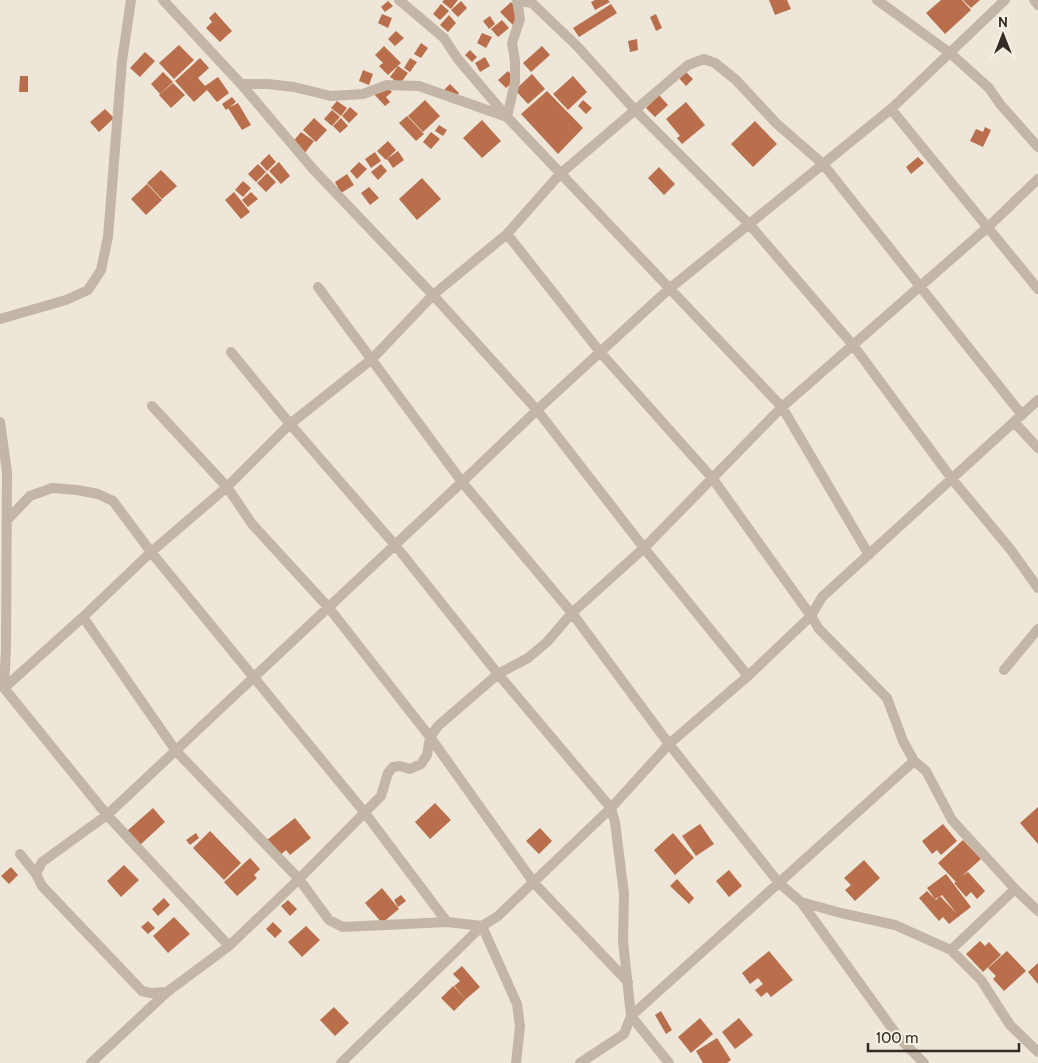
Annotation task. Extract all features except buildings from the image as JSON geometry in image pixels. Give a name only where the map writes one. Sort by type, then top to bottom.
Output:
[{"type":"street","points":[[0,319],[66,300],[88,290],[101,270],[108,237],[122,61],[131,0]]},
{"type":"street","points":[[163,0],[241,84],[313,170],[433,296],[537,410],[644,548],[748,676]]},
{"type":"street","points":[[399,0],[444,38],[457,58],[507,118],[782,407],[869,555]]},
{"type":"street","points":[[507,118],[514,82],[512,43],[520,19],[518,0],[532,2],[577,46],[634,109],[749,224],[853,345],[952,479],[1011,550],[1038,588]]},
{"type":"street","points":[[877,0],[950,53],[989,88],[1000,104],[1038,147]]},
{"type":"street","points":[[36,874],[42,862],[107,815],[537,410],[669,289],[891,109],[1005,0]]},
{"type":"street","points":[[1034,0],[1038,5]]},
{"type":"street","points":[[4,688],[83,617],[151,552],[227,487],[290,424],[372,359],[433,296],[506,234],[560,174],[634,109],[688,65],[704,59],[715,63],[736,80],[776,123],[823,164],[919,287],[1038,448]]},
{"type":"street","points":[[241,84],[268,84],[294,87],[331,96],[363,94],[387,85],[419,86],[507,118]]},
{"type":"street","points":[[891,109],[1038,289]]},
{"type":"street","points":[[91,1063],[166,992],[229,946],[299,879],[382,796],[388,773],[393,767],[400,766],[410,769],[421,764],[428,755],[430,737],[438,726],[498,674],[528,658],[547,642],[572,613],[644,548],[782,407],[988,227],[1038,179]]},
{"type":"street","points":[[506,234],[600,352],[713,479],[819,630],[887,698],[903,741],[914,761],[926,770],[952,820],[1015,889],[1038,911]]},
{"type":"street","points":[[318,286],[462,482],[572,613],[669,744],[779,883],[801,902],[899,1038],[924,1063]]},
{"type":"street","points":[[232,352],[290,424],[395,545],[498,674],[611,808],[615,822],[624,894],[623,942],[631,1016],[624,1034],[580,1063]]},
{"type":"street","points":[[341,1063],[482,926],[498,916],[534,883],[611,808],[669,744],[748,676],[811,616],[822,597],[1038,400]]},
{"type":"street","points":[[152,406],[227,487],[252,524],[328,608],[430,737],[534,883],[628,982]]},
{"type":"street","points":[[0,422],[7,472],[4,688],[107,815],[229,946]]},
{"type":"street","points":[[7,520],[30,496],[52,488],[98,494],[113,501],[151,552],[365,813],[447,922]]},
{"type":"street","points":[[83,617],[176,751],[299,879],[329,920],[342,927],[447,922],[482,926]]},
{"type":"street","points":[[1004,670],[1038,629]]},
{"type":"street","points":[[631,1016],[914,761]]},
{"type":"street","points":[[20,854],[36,874],[42,886],[142,991],[151,993],[166,992]]},
{"type":"street","points":[[951,950],[1015,889]]},
{"type":"street","points":[[801,902],[895,925],[951,950],[981,980],[1010,1025],[1038,1052]]},
{"type":"street","points":[[482,926],[517,1004],[520,1026],[516,1063]]},
{"type":"street","points":[[631,1016],[669,1063]]}]
